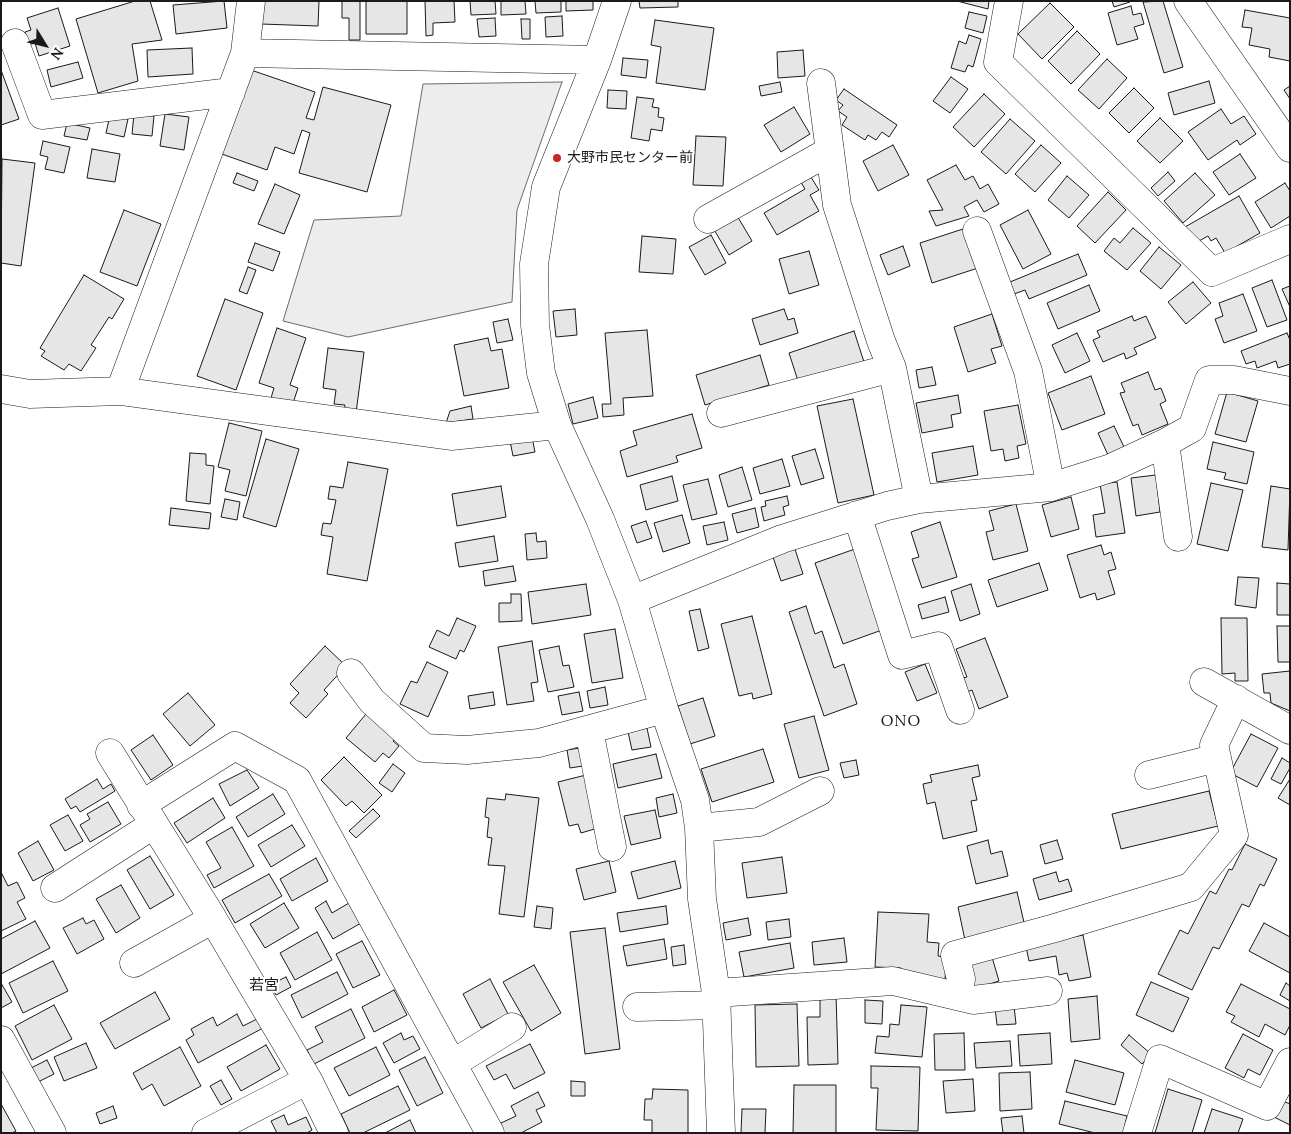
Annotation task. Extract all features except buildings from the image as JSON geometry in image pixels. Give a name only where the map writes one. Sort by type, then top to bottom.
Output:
[{"type":"street","points":[[120,391],[245,53],[251,1]]},
{"type":"street","points":[[617,1],[597,60],[546,187],[534,264],[535,325],[541,373],[557,425],[600,520],[632,600],[664,709],[695,800],[699,828],[702,899],[717,999],[721,1133]]},
{"type":"street","points":[[1010,1],[998,62],[1212,272],[1290,239]]},
{"type":"street","points":[[1188,1],[1290,148]]},
{"type":"street","points":[[15,43],[42,115],[231,92]]},
{"type":"street","points":[[245,53],[597,60]]},
{"type":"street","points":[[821,83],[837,205],[881,341],[892,368],[919,499]]},
{"type":"street","points":[[708,219],[830,151]]},
{"type":"street","points":[[977,231],[1028,370],[1050,487]]},
{"type":"street","points":[[721,413],[892,368]]},
{"type":"street","points":[[632,600],[782,539],[857,515],[919,499],[1050,487],[1111,468],[1165,444],[1192,428],[1209,380],[1234,380],[1290,390]]},
{"type":"street","points":[[1,389],[30,394],[120,391],[451,436],[557,425]]},
{"type":"street","points":[[1165,444],[1178,537]]},
{"type":"street","points":[[857,515],[902,655],[938,646],[960,710]]},
{"type":"street","points":[[351,673],[372,701],[424,748],[467,750],[539,744],[664,709]]},
{"type":"street","points":[[1204,682],[1290,730]]},
{"type":"street","points":[[958,996],[961,979],[955,955],[1055,928],[1191,887],[1234,835],[1214,745],[1236,700]]},
{"type":"street","points":[[590,730],[612,847]]},
{"type":"street","points":[[55,888],[235,746],[297,780],[490,1133]]},
{"type":"street","points":[[110,753],[213,919],[308,1080],[334,1133]]},
{"type":"street","points":[[1149,775],[1217,758]]},
{"type":"street","points":[[699,828],[759,822],[820,791]]},
{"type":"street","points":[[134,963],[213,919]]},
{"type":"street","points":[[637,1008],[893,981],[973,1000],[1048,991]]},
{"type":"street","points":[[452,1064],[512,1027]]},
{"type":"street","points":[[4,1050],[52,1133]]},
{"type":"street","points":[[1137,1133],[1160,1059],[1267,1106],[1290,1062]]},
{"type":"street","points":[[206,1133],[308,1080]]},
{"type":"shaded area","points":[[562,82],[517,210],[512,302],[348,337],[283,321],[314,220],[401,216],[423,84]]},
{"type":"place","name":"大野市民センター前","points":[[557,158]]},
{"type":"district","name":"ONO","points":[[901,721]]},
{"type":"district","name":"若宮","points":[[264,986]]}]
